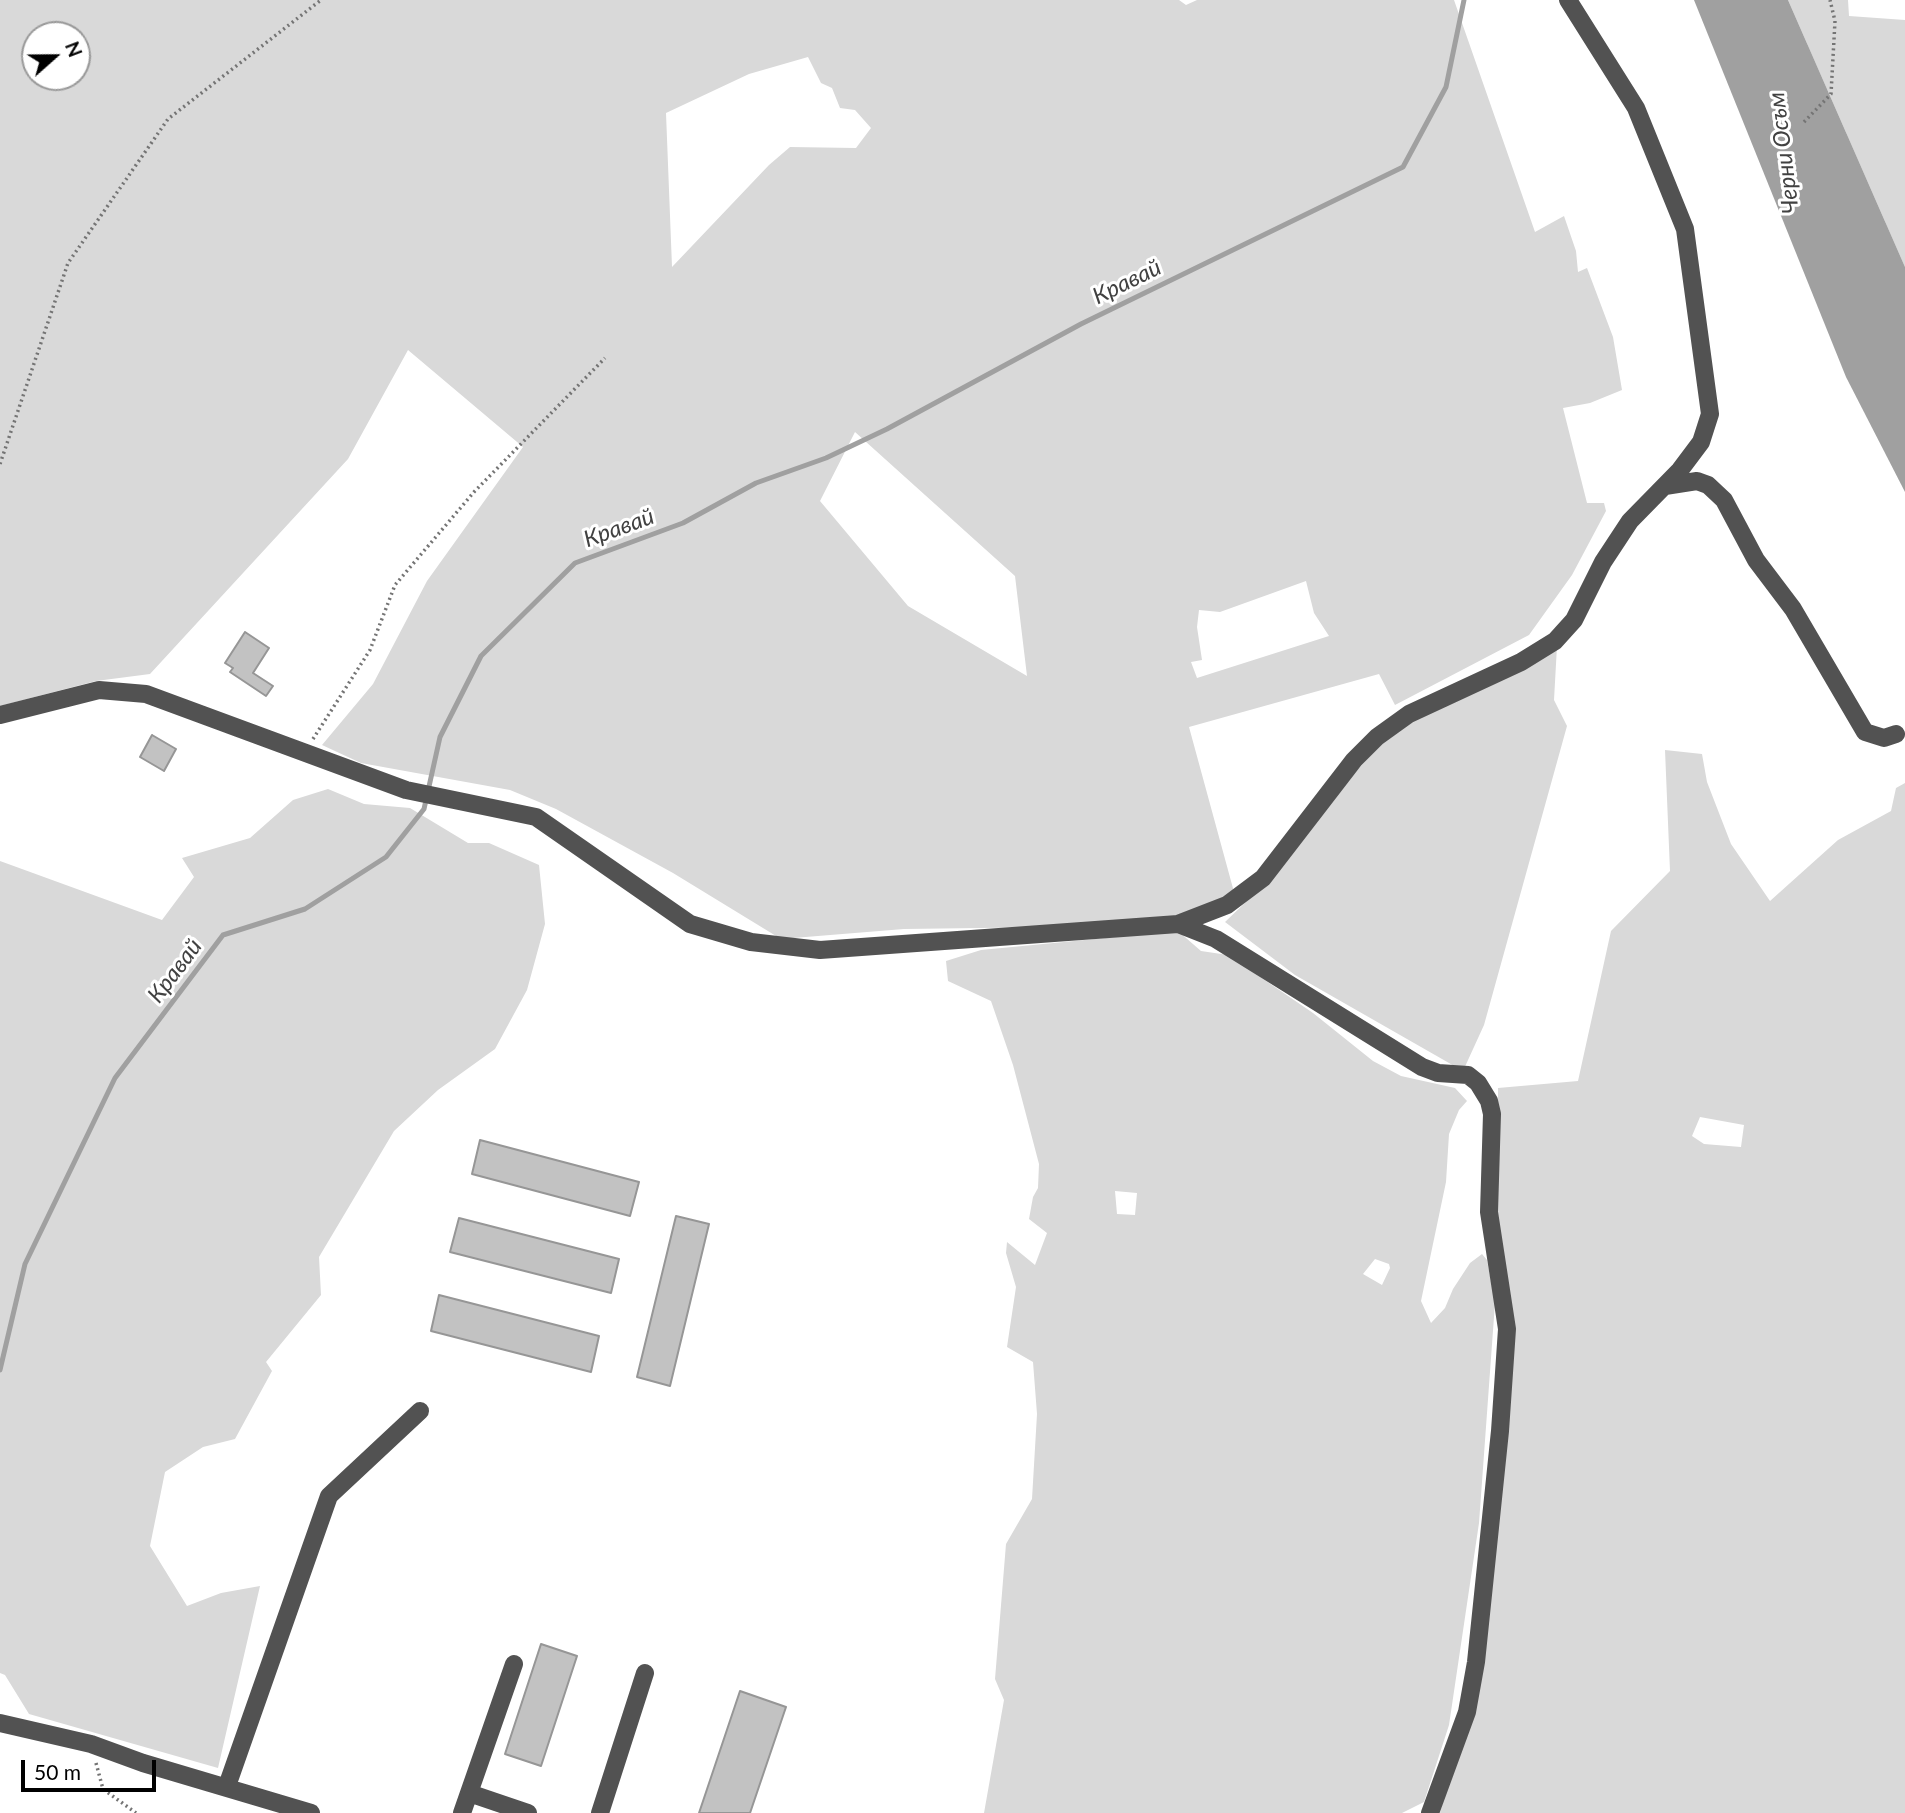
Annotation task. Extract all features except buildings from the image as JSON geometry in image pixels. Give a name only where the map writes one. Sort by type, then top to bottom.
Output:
[{"type":"street","points":[[0,715],[99,690],[146,694],[406,790],[536,817],[690,924],[751,942],[820,950],[1178,924],[1227,905],[1263,878],[1354,760],[1377,737],[1409,715],[1521,662],[1555,641],[1574,620],[1603,562],[1630,521],[1665,486],[1700,442],[1710,414],[1685,229],[1636,108],[1568,0]]},
{"type":"street","points":[[1665,486],[1697,481],[1708,485],[1724,500],[1756,560],[1793,609],[1865,732],[1884,738],[1896,734]]},
{"type":"street","points":[[1178,924],[1216,939],[1422,1067],[1438,1073],[1468,1075],[1478,1083],[1489,1101],[1492,1114],[1489,1212],[1507,1329],[1500,1431],[1476,1662],[1467,1712],[1430,1813]]},
{"type":"street","points":[[226,1786],[329,1496],[420,1411]]},
{"type":"street","points":[[462,1813],[514,1664]]},
{"type":"street","points":[[600,1813],[645,1673]]},
{"type":"street","points":[[0,1723],[91,1744],[143,1763],[311,1813]]},
{"type":"street","points":[[469,1793],[528,1813]]},
{"type":"path","points":[[0,464],[68,263],[83,241],[167,120],[321,0]]},
{"type":"path","points":[[1804,122],[1831,94],[1835,20],[1830,0]]},
{"type":"path","points":[[305,752],[370,650],[395,585],[474,492],[605,358]]},
{"type":"path","points":[[91,1744],[103,1789],[136,1813]]},
{"type":"shaded area","points":[[0,0],[1179,0],[1186,5],[1197,0],[1454,0],[1535,232],[1564,216],[1576,251],[1578,272],[1587,268],[1613,337],[1622,390],[1590,403],[1563,408],[1587,503],[1604,503],[1606,511],[1572,575],[1529,635],[1395,705],[1379,674],[1189,727],[1234,892],[1181,917],[1056,927],[904,929],[781,939],[673,873],[556,809],[510,790],[361,763],[322,745],[373,684],[427,581],[523,447],[408,350],[348,459],[150,674],[96,681],[0,706]],"holes":[[[808,57],[821,83],[832,88],[840,108],[855,110],[871,128],[856,148],[790,147],[769,165],[672,267],[666,113],[749,74]],[[855,432],[1015,576],[1027,676],[908,606],[820,501]],[[1306,581],[1314,613],[1329,636],[1197,678],[1191,662],[1202,660],[1197,627],[1199,610],[1220,612]]]},
{"type":"shaded area","points":[[1788,0],[1848,0],[1849,16],[1905,20],[1905,267]]},
{"type":"shaded area","points":[[1557,646],[1554,700],[1567,726],[1484,1025],[1463,1071],[1295,975],[1225,922],[1251,897],[1321,809],[1398,726]]},
{"type":"shaded area","points":[[1665,750],[1702,754],[1707,782],[1731,844],[1770,901],[1838,840],[1891,811],[1896,788],[1905,783],[1905,1813],[1440,1813],[1454,1759],[1503,1418],[1497,1264],[1498,1088],[1578,1081],[1611,931],[1670,871]],"holes":[[[1700,1117],[1744,1125],[1741,1147],[1704,1144],[1692,1136]]]},
{"type":"shaded area","points":[[328,789],[364,804],[410,808],[468,843],[489,843],[539,865],[545,924],[527,990],[495,1049],[438,1090],[394,1131],[319,1257],[321,1295],[266,1362],[272,1371],[235,1439],[203,1447],[165,1472],[150,1546],[187,1606],[221,1593],[260,1586],[218,1768],[29,1714],[5,1675],[0,1673],[0,861],[162,920],[194,877],[182,858],[250,838],[293,800]]},
{"type":"shaded area","points":[[1178,931],[1201,951],[1228,955],[1313,1013],[1373,1061],[1401,1076],[1455,1088],[1467,1101],[1459,1110],[1449,1134],[1446,1182],[1421,1301],[1431,1323],[1445,1308],[1453,1289],[1470,1263],[1482,1254],[1487,1260],[1495,1303],[1479,1523],[1449,1725],[1424,1802],[1402,1813],[984,1813],[1004,1700],[995,1679],[1006,1544],[1032,1499],[1037,1414],[1033,1362],[1007,1347],[1016,1287],[1006,1253],[1007,1242],[1035,1265],[1047,1233],[1029,1219],[1033,1197],[1038,1188],[1039,1164],[1013,1065],[991,1001],[948,981],[946,961],[981,950]],"holes":[[[1115,1191],[1137,1193],[1135,1215],[1117,1214]],[[1375,1259],[1389,1264],[1390,1268],[1382,1285],[1363,1274]]]},
{"type":"water","name":"Черни Осъм","points":[[1694,0],[1788,0],[1905,267],[1905,492],[1846,377]]},
{"type":"waterway","name":"Кравай","points":[[0,1370],[25,1264],[115,1078],[223,935],[305,909],[386,857],[424,809],[440,737],[481,656],[575,563],[683,523],[756,483],[826,458],[887,429],[1081,324],[1403,167],[1446,87],[1464,0]]}]
